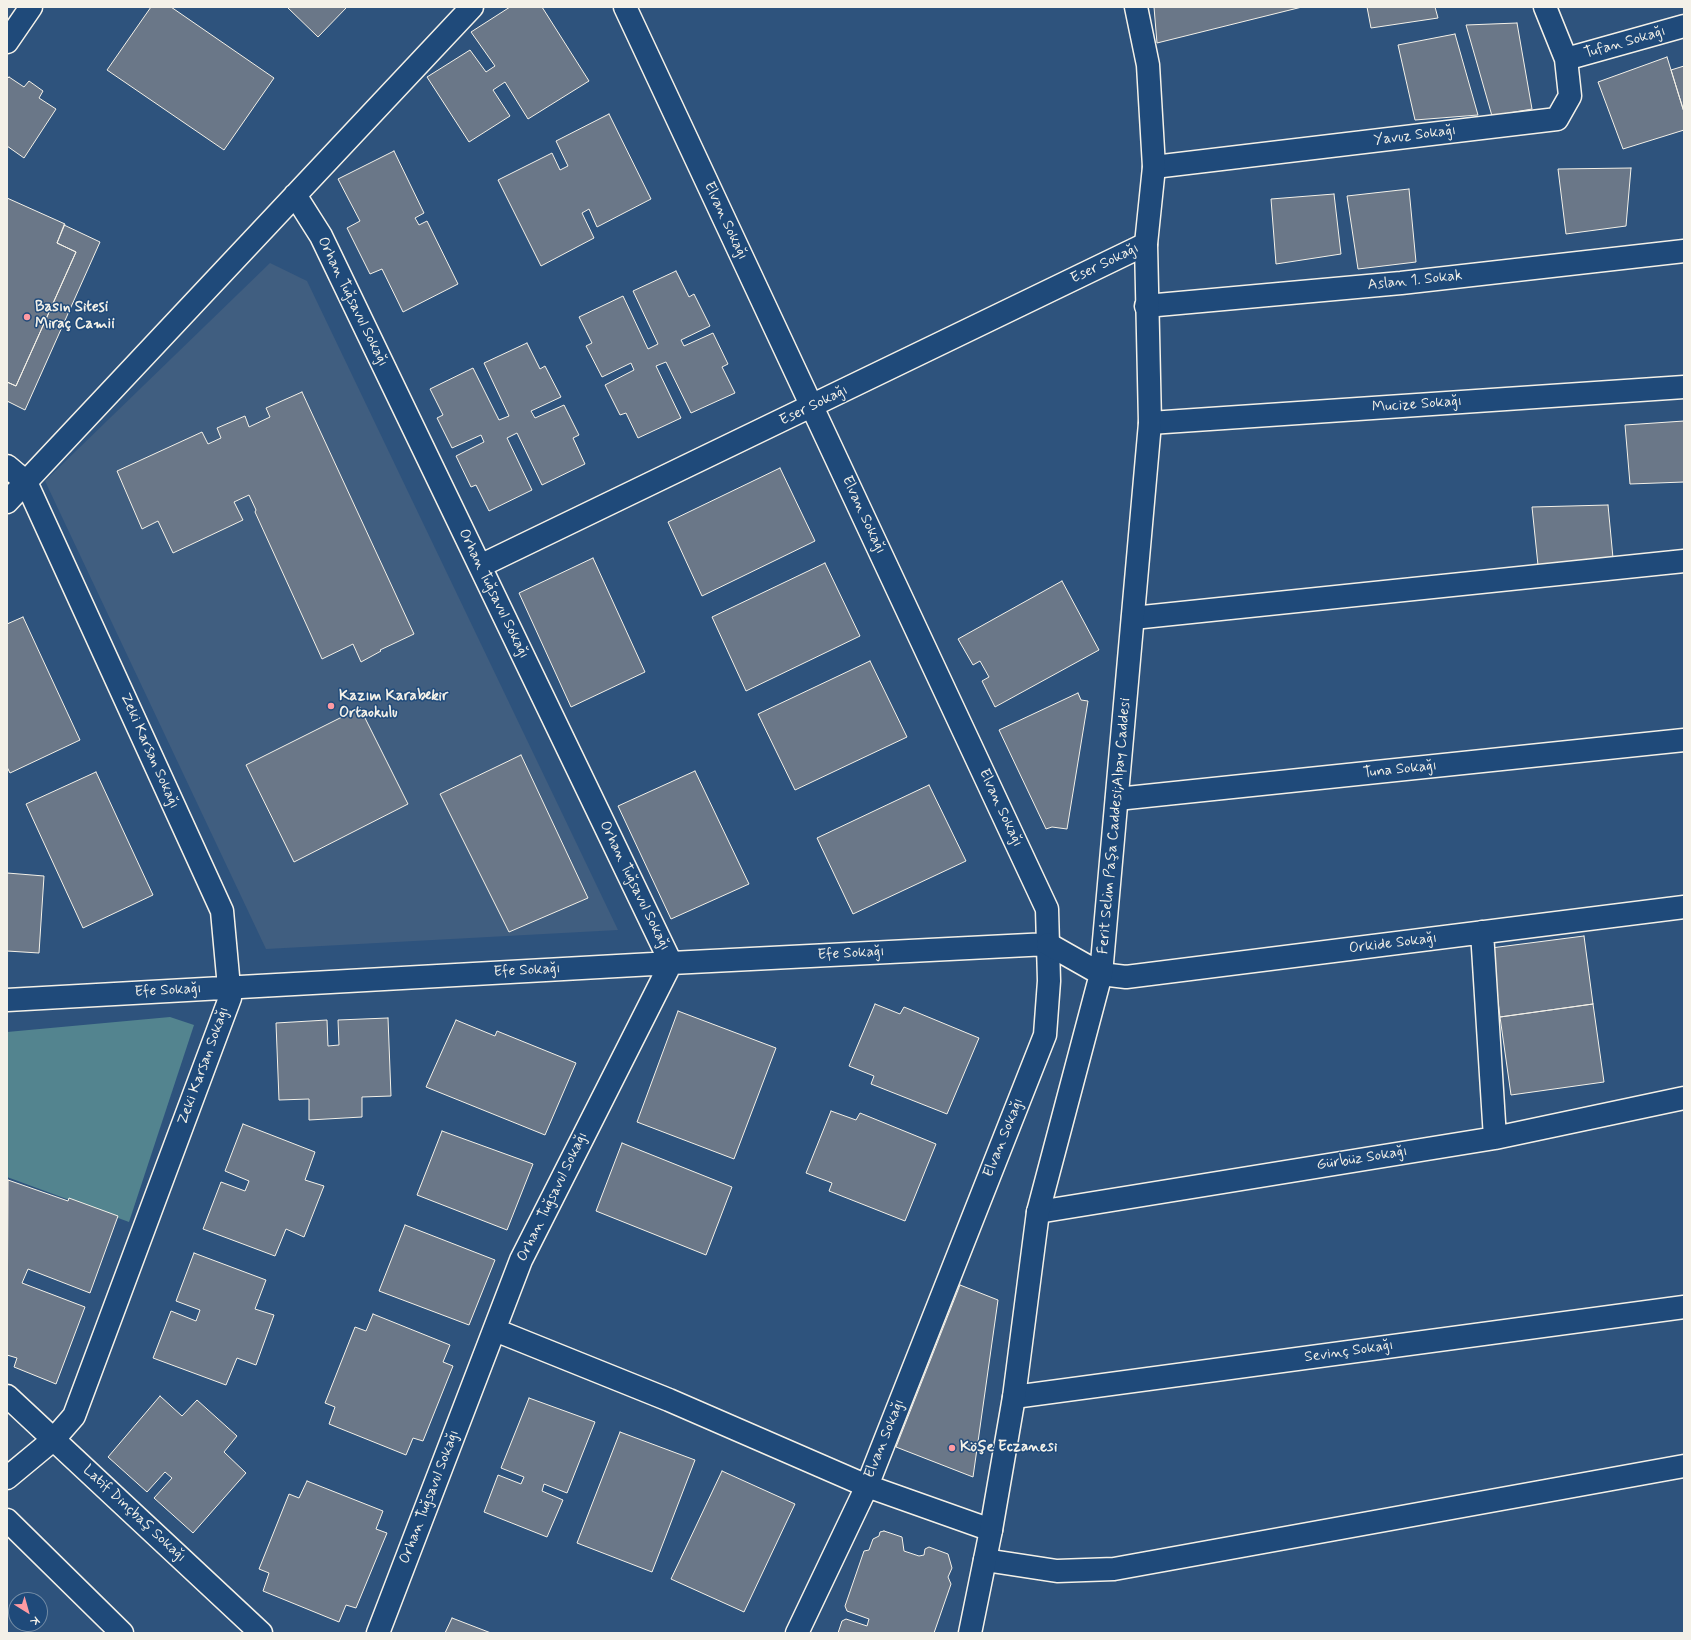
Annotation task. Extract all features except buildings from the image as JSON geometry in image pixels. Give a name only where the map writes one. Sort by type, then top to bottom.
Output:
[{"type":"street","points":[[7,42],[31,7]]},
{"type":"street","points":[[7,502],[472,7]]},
{"type":"street","name":"Elvan Sokağı","points":[[625,7],[1047,909],[1049,981],[1045,1035],[867,1486],[797,1633]]},
{"type":"street","name":"Ferit Selim Paşa Caddesi;Alpay Caddesi","points":[[970,1633],[991,1530],[1014,1397],[1038,1212],[1101,974],[1150,423],[1146,306],[1146,244],[1154,167],[1148,66],[1136,7]]},
{"type":"street","name":"Yavuz Sokağı","points":[[1154,167],[1557,119],[1570,96],[1566,59],[1544,7]]},
{"type":"street","name":"Tufan Sokağı","points":[[1566,59],[1684,26]]},
{"type":"street","name":"Orhan Tuğsavul Sokağı","points":[[295,195],[321,236],[671,963],[520,1260],[378,1633]]},
{"type":"street","name":"Eser Sokağı","points":[[480,566],[812,407],[1146,244]]},
{"type":"street","name":"Aslan 1. Sokak","points":[[1146,306],[1402,284],[1684,251]]},
{"type":"street","name":"Mucize Sokağı","points":[[1150,423],[1684,387]]},
{"type":"street","name":"Zeki Karsan Sokağı","points":[[7,466],[26,482],[222,911],[230,998],[74,1416],[54,1439],[7,1478]]},
{"type":"street","points":[[1133,618],[1684,561]]},
{"type":"street","name":"Tuna Sokağı","points":[[1116,800],[1684,740]]},
{"type":"street","name":"Orkide Sokağı","points":[[1101,974],[1126,977],[1684,907]]},
{"type":"street","points":[[1482,932],[1495,1138]]},
{"type":"street","points":[[1048,944],[1101,974]]},
{"type":"street","name":"Efe Sokağı","points":[[7,1000],[671,963],[1048,944]]},
{"type":"street","name":"Gürbüz Sokağı","points":[[1038,1212],[1495,1138],[1684,1098]]},
{"type":"street","name":"Sevinç Sokağı","points":[[1014,1397],[1684,1307]]},
{"type":"street","points":[[494,1330],[669,1400],[867,1486],[991,1530]]},
{"type":"street","name":"Latif Dinçbaş Sokağı","points":[[7,1396],[261,1633]]},
{"type":"street","points":[[985,1560],[1057,1571],[1114,1569],[1684,1466]]},
{"type":"street","points":[[7,1520],[122,1633]]},
{"type":"shaded area","name":"Kazım Karabekir Ortaokulu","points":[[270,263],[307,281],[618,930],[266,949],[45,481]]},
{"type":"green space","points":[[170,1017],[194,1025],[129,1222],[7,1177],[7,1032]]},
{"type":"place","name":"Basın Sitesi Miraç Camii","points":[[27,317]]},
{"type":"place","name":"Kazım Karabekir Ortaokulu","points":[[331,706]]},
{"type":"place","name":"Köşe Eczanesi","points":[[952,1448]]}]
